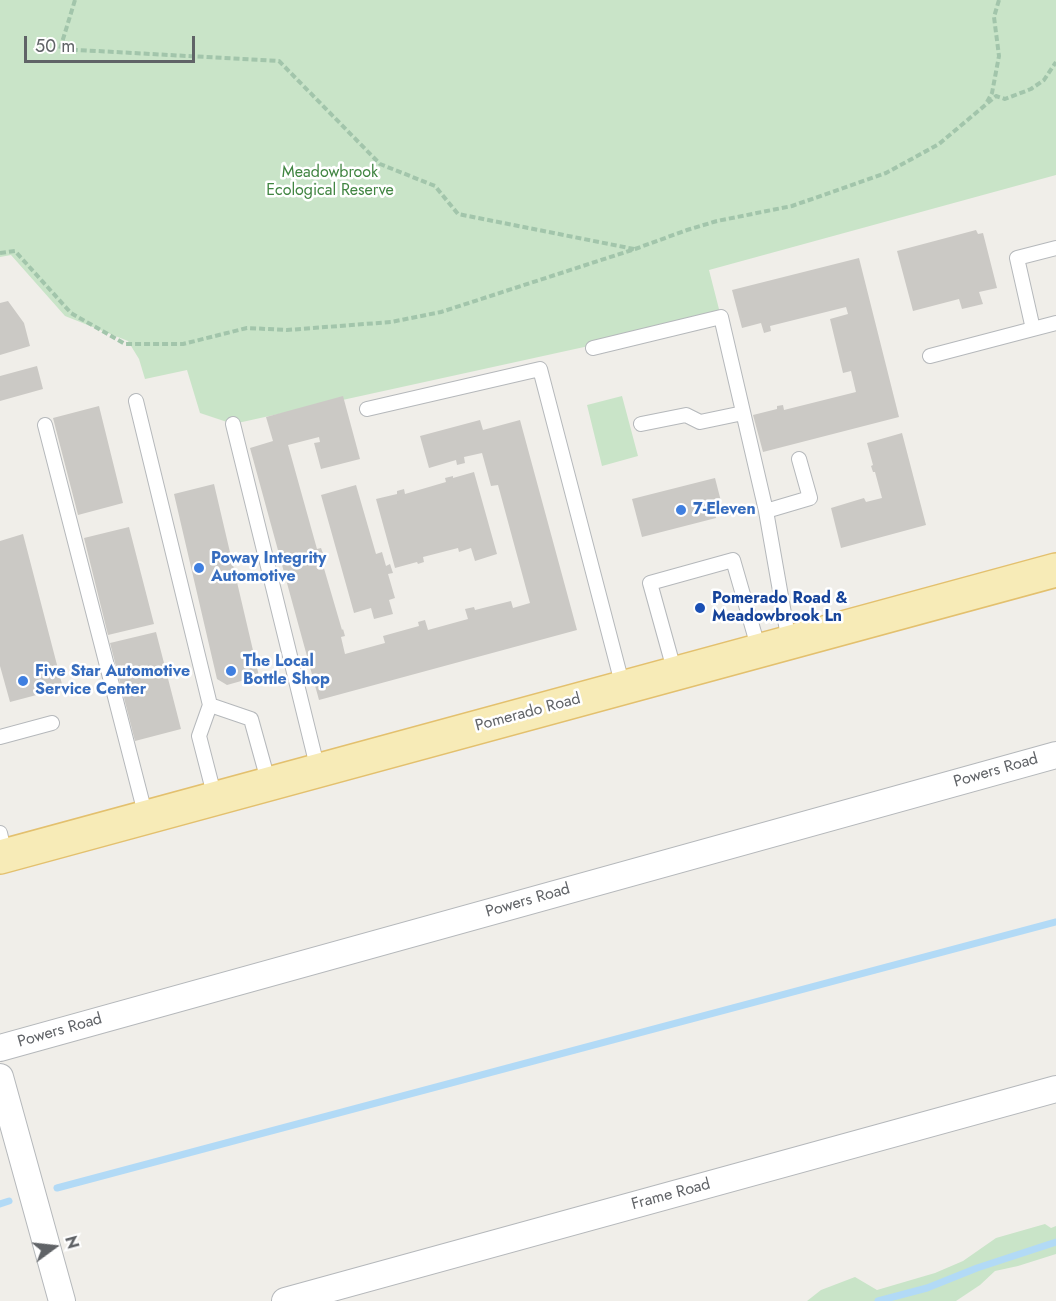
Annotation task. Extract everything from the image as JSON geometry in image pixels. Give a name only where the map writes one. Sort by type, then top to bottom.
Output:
[{"type":"main road","name":"Pomerado Road","points":[[2,849],[146,817],[1056,570]]},
{"type":"street","name":"Powers Road","points":[[0,1048],[1056,755]]},
{"type":"street","points":[[0,1077],[62,1301]]},
{"type":"street","name":"Frame Road","points":[[285,1301],[1056,1089]]},
{"type":"lane","points":[[1033,329],[1017,258],[1056,248]]},
{"type":"lane","points":[[593,348],[721,317],[766,511],[774,646]]},
{"type":"lane","points":[[930,356],[1056,323]]},
{"type":"lane","points":[[367,409],[540,369],[623,687]]},
{"type":"lane","points":[[136,400],[210,705],[199,736],[215,798]]},
{"type":"lane","points":[[641,424],[686,415],[700,422],[743,413]]},
{"type":"lane","points":[[233,424],[318,770]]},
{"type":"lane","points":[[45,425],[146,817]]},
{"type":"lane","points":[[766,511],[810,498],[799,459]]},
{"type":"lane","points":[[675,673],[650,583],[733,560],[774,646]]},
{"type":"lane","points":[[210,705],[251,719],[269,784]]},
{"type":"lane","points":[[0,737],[52,723]]},
{"type":"path","points":[[75,0],[60,49],[279,61],[380,164],[435,186],[458,214],[634,249]]},
{"type":"path","points":[[987,103],[992,93],[999,56],[994,17],[999,0]]},
{"type":"path","points":[[0,254],[15,251],[71,312],[125,344],[183,344],[247,328],[287,330],[391,322],[441,312],[717,221],[792,206],[886,173],[939,144],[996,96],[1005,99],[1031,89],[1044,80],[1056,62]]},
{"type":"green space","name":"Meadowbrook Ecological Reserve","points":[[0,0],[1056,0],[1056,175],[709,270],[721,317],[233,424],[200,413],[187,370],[145,379],[139,359],[128,341],[65,316],[11,255],[0,257]]},
{"type":"green space","points":[[622,396],[638,456],[602,466],[587,405]]},
{"type":"green space","points":[[1045,1224],[1051,1228],[1056,1226],[1056,1254],[995,1271],[980,1285],[956,1301],[807,1301],[821,1290],[855,1277],[877,1290],[935,1273],[963,1261],[996,1238]]},
{"type":"building","points":[[976,230],[978,234],[983,233],[997,288],[979,292],[983,304],[962,309],[959,299],[913,311],[897,251]]},
{"type":"building","points":[[859,258],[899,417],[763,452],[753,415],[777,409],[777,406],[783,405],[784,410],[856,392],[851,371],[843,373],[830,319],[848,314],[846,307],[770,326],[771,331],[764,333],[761,323],[742,328],[732,290]]},
{"type":"building","points":[[8,301],[24,323],[30,346],[0,355],[0,303]]},
{"type":"building","points":[[37,366],[43,389],[0,401],[0,376]]},
{"type":"building","points":[[343,396],[360,459],[321,469],[314,443],[320,442],[319,437],[288,445],[317,549],[321,548],[324,556],[319,557],[345,636],[341,637],[345,654],[385,643],[383,636],[419,626],[418,622],[425,620],[428,630],[468,619],[465,609],[474,607],[475,610],[511,601],[513,608],[530,603],[498,485],[491,486],[482,453],[464,457],[465,463],[457,465],[456,460],[429,468],[420,436],[480,420],[483,430],[520,420],[577,630],[319,700],[250,448],[273,441],[266,417]]},
{"type":"building","points":[[99,406],[123,503],[78,515],[53,418]]},
{"type":"building","points":[[902,433],[926,525],[841,548],[831,508],[864,498],[866,502],[882,498],[875,472],[871,466],[873,465],[867,443]]},
{"type":"building","points":[[474,472],[497,554],[475,561],[471,548],[459,552],[458,548],[423,557],[424,562],[418,564],[417,562],[395,568],[376,499],[397,494],[397,491],[404,489],[405,494],[446,482],[445,478]]},
{"type":"building","points":[[715,478],[723,509],[715,511],[716,518],[642,537],[632,499]]},
{"type":"building","points":[[214,484],[259,676],[227,685],[217,679],[174,494]]},
{"type":"building","points":[[356,485],[376,554],[382,552],[386,566],[390,564],[393,573],[388,574],[395,598],[389,600],[393,614],[374,619],[371,608],[354,613],[321,495]]},
{"type":"building","points":[[129,527],[154,624],[108,635],[84,538]]},
{"type":"building","points":[[23,534],[63,688],[10,702],[0,666],[0,541]]},
{"type":"building","points":[[156,632],[181,729],[135,741],[110,643]]},
{"type":"waterway","points":[[57,1188],[1056,922]]},
{"type":"waterway","points":[[0,1204],[9,1201]]},
{"type":"waterway","points":[[878,1301],[927,1288],[977,1268],[1056,1242]]},
{"type":"place","name":"7-Eleven","points":[[681,510]]},
{"type":"place","name":"Poway Integrity Automotive","points":[[199,568]]},
{"type":"place","name":"Pomerado Road & Meadowbrook Ln","points":[[700,608]]},
{"type":"place","name":"The Local Bottle Shop","points":[[231,671]]},
{"type":"place","name":"Five Star Automotive Service Center","points":[[23,681]]}]
